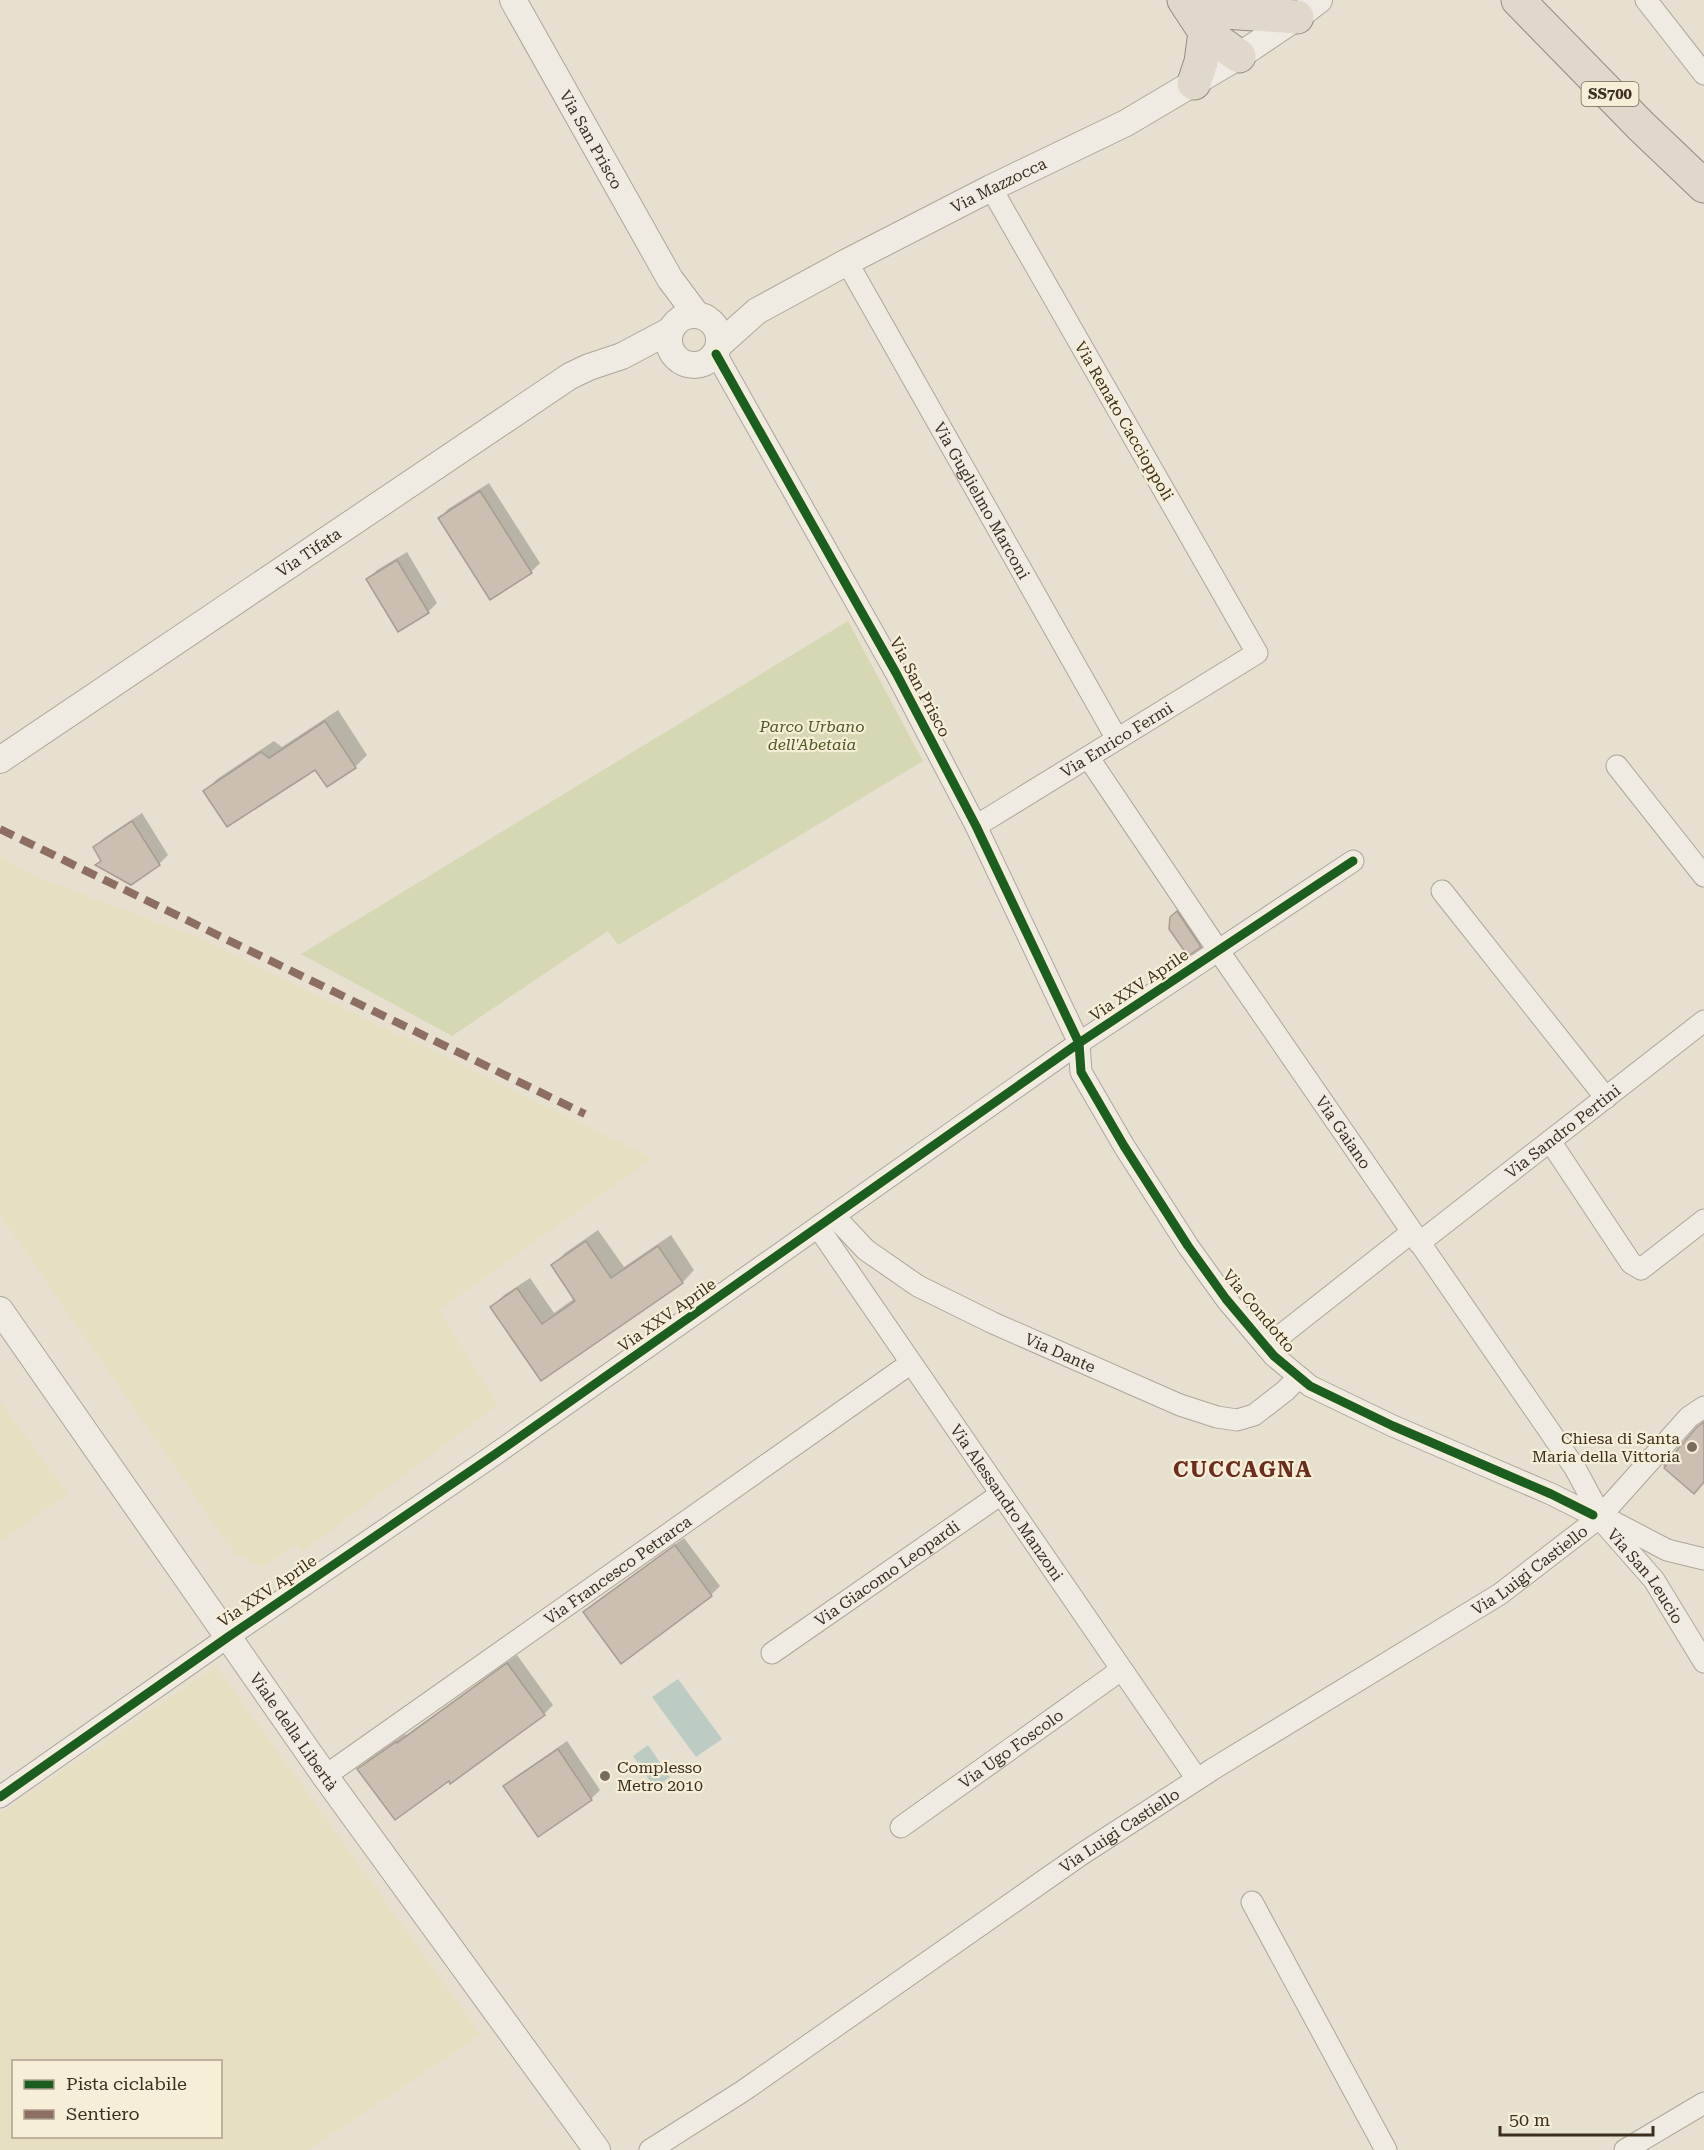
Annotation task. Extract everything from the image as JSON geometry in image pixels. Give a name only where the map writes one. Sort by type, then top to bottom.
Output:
[{"type":"highway","points":[[1185,0],[1214,22],[1239,56]]},
{"type":"highway","name":"SS700","points":[[1518,0],[1641,126],[1704,186]]},
{"type":"highway","points":[[1214,22],[1308,9]]},
{"type":"highway","points":[[1194,83],[1214,22]]},
{"type":"street","name":"Via San Prisco","points":[[513,0],[670,279],[688,322]]},
{"type":"street","points":[[1646,0],[1704,74]]},
{"type":"street","name":"Via Mazzocca","points":[[718,349],[757,311],[991,188],[1126,123],[1239,56],[1308,9]]},
{"type":"street","name":"Via Renato Caccioppoli","points":[[991,188],[1257,653]]},
{"type":"street","name":"Via Guglielmo Marconi","points":[[847,262],[1117,739]]},
{"type":"street","name":"Via Mazzocca","points":[[688,322],[757,311]]},
{"type":"street","points":[[688,322],[718,330],[718,349],[712,359],[699,366],[692,366],[679,361],[673,355],[670,347],[688,322]]},
{"type":"street","name":"Via Tifata","points":[[0,760],[570,376],[622,356],[688,322]]},
{"type":"street","name":"Via San Prisco","points":[[718,349],[896,673],[975,826],[1079,1043]]},
{"type":"street","name":"Via Tifata","points":[[622,356],[679,361]]},
{"type":"street","name":"Via Enrico Fermi","points":[[975,826],[1257,653]]},
{"type":"street","name":"Via Gaiano","points":[[1088,757],[1218,950],[1575,1468],[1600,1516]]},
{"type":"street","points":[[1617,766],[1704,876]]},
{"type":"street","name":"Via XXV Aprile","points":[[0,1797],[228,1636],[494,1455],[1079,1043],[1353,861]]},
{"type":"street","points":[[1442,891],[1606,1098]]},
{"type":"street","name":"Via Sandro Pertini","points":[[1266,1347],[1550,1141],[1704,1021]]},
{"type":"street","name":"Via Condotto","points":[[1079,1043],[1081,1072],[1124,1146],[1188,1246],[1226,1299],[1266,1347],[1299,1377],[1310,1386],[1393,1426],[1600,1516],[1667,1550],[1704,1559]]},
{"type":"street","points":[[1550,1141],[1631,1263],[1641,1269],[1704,1220]]},
{"type":"street","name":"Via Alessandro Manzoni","points":[[826,1222],[911,1363],[1197,1779]]},
{"type":"street","name":"Via Dante","points":[[826,1222],[918,1286],[993,1323],[1180,1405],[1216,1417],[1237,1420],[1254,1414],[1285,1391],[1299,1377]]},
{"type":"street","name":"Viale della Libertà","points":[[0,1310],[325,1776],[597,2150]]},
{"type":"street","name":"Via Francesco Petrarca","points":[[325,1776],[911,1363]]},
{"type":"street","name":"Via Luigi Castiello","points":[[650,2150],[743,2091],[1082,1854],[1197,1779],[1500,1594],[1600,1516],[1689,1417],[1704,1407]]},
{"type":"street","name":"Via Giacomo Leopardi","points":[[772,1653],[1000,1494]]},
{"type":"street","name":"Via San Leucio","points":[[1600,1516],[1654,1580],[1704,1662]]},
{"type":"street","name":"Via Ugo Foscolo","points":[[901,1827],[1121,1670]]},
{"type":"street","points":[[1252,1902],[1386,2150]]},
{"type":"street","points":[[1625,2150],[1704,2103]]},
{"type":"shaded area","points":[[0,856],[32,875],[197,937],[653,1158],[439,1310],[498,1405],[303,1552],[296,1544],[263,1568],[235,1554],[0,1215]]},
{"type":"shaded area","points":[[0,1401],[68,1494],[0,1542]]},
{"type":"shaded area","points":[[216,1666],[481,2035],[309,2150],[0,2150],[0,1814]]},
{"type":"shaded area","points":[[678,1679],[722,1739],[696,1757],[652,1697]]},
{"type":"shaded area","points":[[648,1745],[670,1777],[655,1788],[633,1756]]},
{"type":"green space","name":"Parco Urbano dell'Abetaia","points":[[848,621],[923,761],[618,945],[608,931],[452,1036],[301,954]]},
{"type":"building","points":[[480,491],[532,573],[490,600],[438,518]]},
{"type":"building","points":[[397,560],[429,613],[398,632],[366,579]]},
{"type":"building","points":[[325,721],[356,768],[327,787],[315,770],[227,827],[203,791],[261,752],[269,758]]},
{"type":"building","points":[[132,821],[160,865],[131,885],[95,865],[101,861],[93,847]]},
{"type":"building","points":[[1177,911],[1201,947],[1188,956],[1169,929],[1170,917]]},
{"type":"building","points":[[586,1241],[611,1278],[658,1246],[683,1283],[541,1381],[490,1307],[517,1288],[542,1324],[575,1301],[551,1265]]},
{"type":"building","name":"Chiesa di Santa Maria della Vittoria","points":[[1704,1422],[1704,1482],[1694,1494],[1664,1468],[1666,1466],[1664,1465]]},
{"type":"building","points":[[675,1545],[712,1596],[621,1664],[583,1612]]},
{"type":"building","points":[[507,1663],[545,1715],[450,1784],[449,1781],[395,1820],[357,1769],[397,1743]]},
{"type":"building","points":[[558,1749],[592,1800],[538,1837],[503,1786]]},
{"type":"marked path","points":[[0,829],[585,1114]]},
{"type":"cycle path","points":[[716,354],[896,673],[976,826],[1079,1043],[1081,1072],[1124,1146],[1188,1246],[1226,1299],[1274,1356],[1310,1386],[1393,1426],[1551,1494],[1593,1515]]},
{"type":"cycle path","points":[[0,1797],[494,1455],[1079,1043],[1353,861]]},
{"type":"place","name":"Chiesa di Santa Maria della Vittoria","points":[[1692,1447]]},
{"type":"place","name":"Complesso Metro 2010","points":[[605,1776]]},
{"type":"district","name":"CUCCAGNA","points":[[1243,1469]]}]
